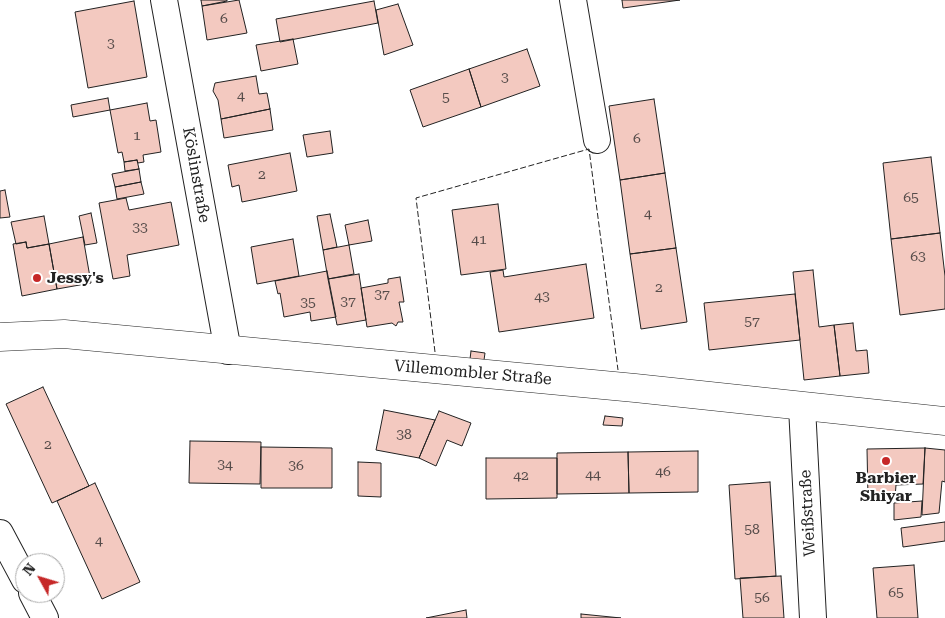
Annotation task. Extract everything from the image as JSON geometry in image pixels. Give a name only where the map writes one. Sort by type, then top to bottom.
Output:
[{"type":"street","name":"Köslinstraße","points":[[164,0],[228,351]]},
{"type":"street","points":[[573,0],[598,140]]},
{"type":"street","name":"Villemombler Straße","points":[[0,337],[64,334],[635,388],[945,421]]},
{"type":"street","name":"Weißstraße","points":[[802,407],[813,618]]},
{"type":"street","points":[[0,533],[15,561]]},
{"type":"street","points":[[37,603],[45,618]]},
{"type":"building","points":[[201,0],[227,0],[227,1],[202,6]]},
{"type":"building","points":[[239,0],[247,33],[207,40],[202,6]]},
{"type":"building","points":[[622,0],[680,0],[623,8]]},
{"type":"building","points":[[134,1],[147,77],[88,88],[75,12]]},
{"type":"building","points":[[374,1],[378,23],[280,42],[276,19]]},
{"type":"building","points":[[398,4],[413,45],[384,55],[376,10]]},
{"type":"building","points":[[293,39],[298,64],[261,71],[256,45]]},
{"type":"building","points":[[527,49],[540,86],[481,107],[469,69]]},
{"type":"building","points":[[469,69],[481,107],[423,127],[410,90]]},
{"type":"building","points":[[256,76],[259,94],[267,93],[270,109],[221,119],[218,100],[213,91],[215,83]]},
{"type":"building","points":[[108,98],[110,110],[73,117],[71,105]]},
{"type":"building","points":[[654,99],[665,173],[620,180],[609,106]]},
{"type":"building","points":[[147,103],[150,121],[156,120],[161,152],[143,155],[144,162],[138,163],[137,160],[124,162],[122,152],[118,153],[110,110]]},
{"type":"building","points":[[270,109],[273,130],[224,138],[221,119]]},
{"type":"building","points":[[330,131],[333,153],[307,157],[303,135]]},
{"type":"building","points":[[290,153],[297,191],[242,202],[239,185],[232,187],[228,165]]},
{"type":"building","points":[[931,157],[940,233],[891,239],[883,163]]},
{"type":"building","points":[[137,160],[139,169],[125,171],[124,162]]},
{"type":"building","points":[[139,169],[141,182],[115,187],[112,174]]},
{"type":"building","points":[[665,173],[676,248],[630,254],[620,180]]},
{"type":"building","points":[[141,182],[144,194],[117,199],[115,187]]},
{"type":"building","points":[[5,190],[10,217],[0,218],[0,191]]},
{"type":"building","points":[[126,198],[129,210],[171,202],[179,245],[127,255],[130,276],[113,279],[99,203]]},
{"type":"building","points":[[498,204],[506,269],[461,275],[452,210]]},
{"type":"building","points":[[91,213],[97,243],[85,245],[79,216]]},
{"type":"building","points":[[330,214],[337,247],[323,250],[317,216]]},
{"type":"building","points":[[44,216],[49,244],[27,248],[26,242],[16,244],[11,222]]},
{"type":"building","points":[[368,220],[372,241],[349,245],[345,225]]},
{"type":"building","points":[[940,233],[945,276],[945,309],[900,315],[891,239]]},
{"type":"building","points":[[83,237],[91,283],[57,289],[49,244]]},
{"type":"building","points":[[293,239],[299,276],[257,284],[251,247]]},
{"type":"building","name":"Jessy's","points":[[26,242],[27,248],[49,244],[57,289],[22,296],[13,244]]},
{"type":"building","points":[[349,245],[354,274],[328,279],[323,250]]},
{"type":"building","points":[[676,248],[687,322],[641,329],[630,254]]},
{"type":"building","points":[[586,264],[594,318],[499,332],[490,272],[503,270],[504,277]]},
{"type":"building","points":[[813,270],[819,327],[834,325],[840,376],[804,380],[793,272]]},
{"type":"building","points":[[327,271],[336,317],[311,321],[310,312],[284,317],[280,293],[278,294],[275,281]]},
{"type":"building","points":[[359,274],[366,320],[337,325],[328,279]]},
{"type":"building","points":[[400,277],[404,302],[399,302],[403,322],[398,322],[396,326],[392,323],[367,327],[361,288],[388,283],[388,279]]},
{"type":"building","points":[[795,294],[800,340],[709,350],[704,303]]},
{"type":"building","points":[[853,323],[856,351],[867,350],[869,373],[840,376],[834,325]]},
{"type":"building","points":[[471,351],[485,353],[484,360],[470,359]]},
{"type":"building","points":[[43,387],[89,486],[52,503],[6,404]]},
{"type":"building","points":[[384,410],[435,420],[419,458],[376,450]]},
{"type":"building","points":[[439,411],[471,423],[462,446],[447,440],[436,466],[419,458]]},
{"type":"building","points":[[605,416],[623,418],[622,426],[603,425]]},
{"type":"building","points":[[190,441],[261,442],[260,484],[189,483]]},
{"type":"building","points":[[261,447],[332,448],[332,488],[261,488]]},
{"type":"building","points":[[925,448],[923,484],[896,485],[895,498],[868,498],[867,449]]},
{"type":"building","points":[[925,448],[945,450],[945,482],[942,481],[939,513],[922,515]]},
{"type":"building","points":[[698,451],[698,492],[629,493],[628,452]]},
{"type":"building","points":[[628,452],[629,493],[557,494],[557,453]]},
{"type":"building","points":[[486,458],[557,458],[557,498],[486,499]]},
{"type":"building","points":[[358,462],[381,463],[381,497],[358,496]]},
{"type":"building","points":[[770,482],[776,576],[735,579],[729,485]]},
{"type":"building","points":[[95,483],[140,582],[102,599],[57,501]]},
{"type":"building","points":[[922,501],[921,517],[894,520],[894,503]]},
{"type":"building","points":[[945,522],[945,541],[903,547],[901,528]]},
{"type":"building","points":[[914,565],[918,618],[877,618],[873,568]]},
{"type":"building","points":[[781,576],[784,618],[743,618],[740,578]]},
{"type":"building","points":[[466,610],[467,618],[426,618]]},
{"type":"building","points":[[581,614],[621,618],[581,618]]},
{"type":"fence","points":[[435,352],[416,198],[589,149],[618,370]]},
{"type":"place","name":"Jessy's","points":[[37,278]]},
{"type":"place","name":"Barbier Shiyar","points":[[886,461]]}]
